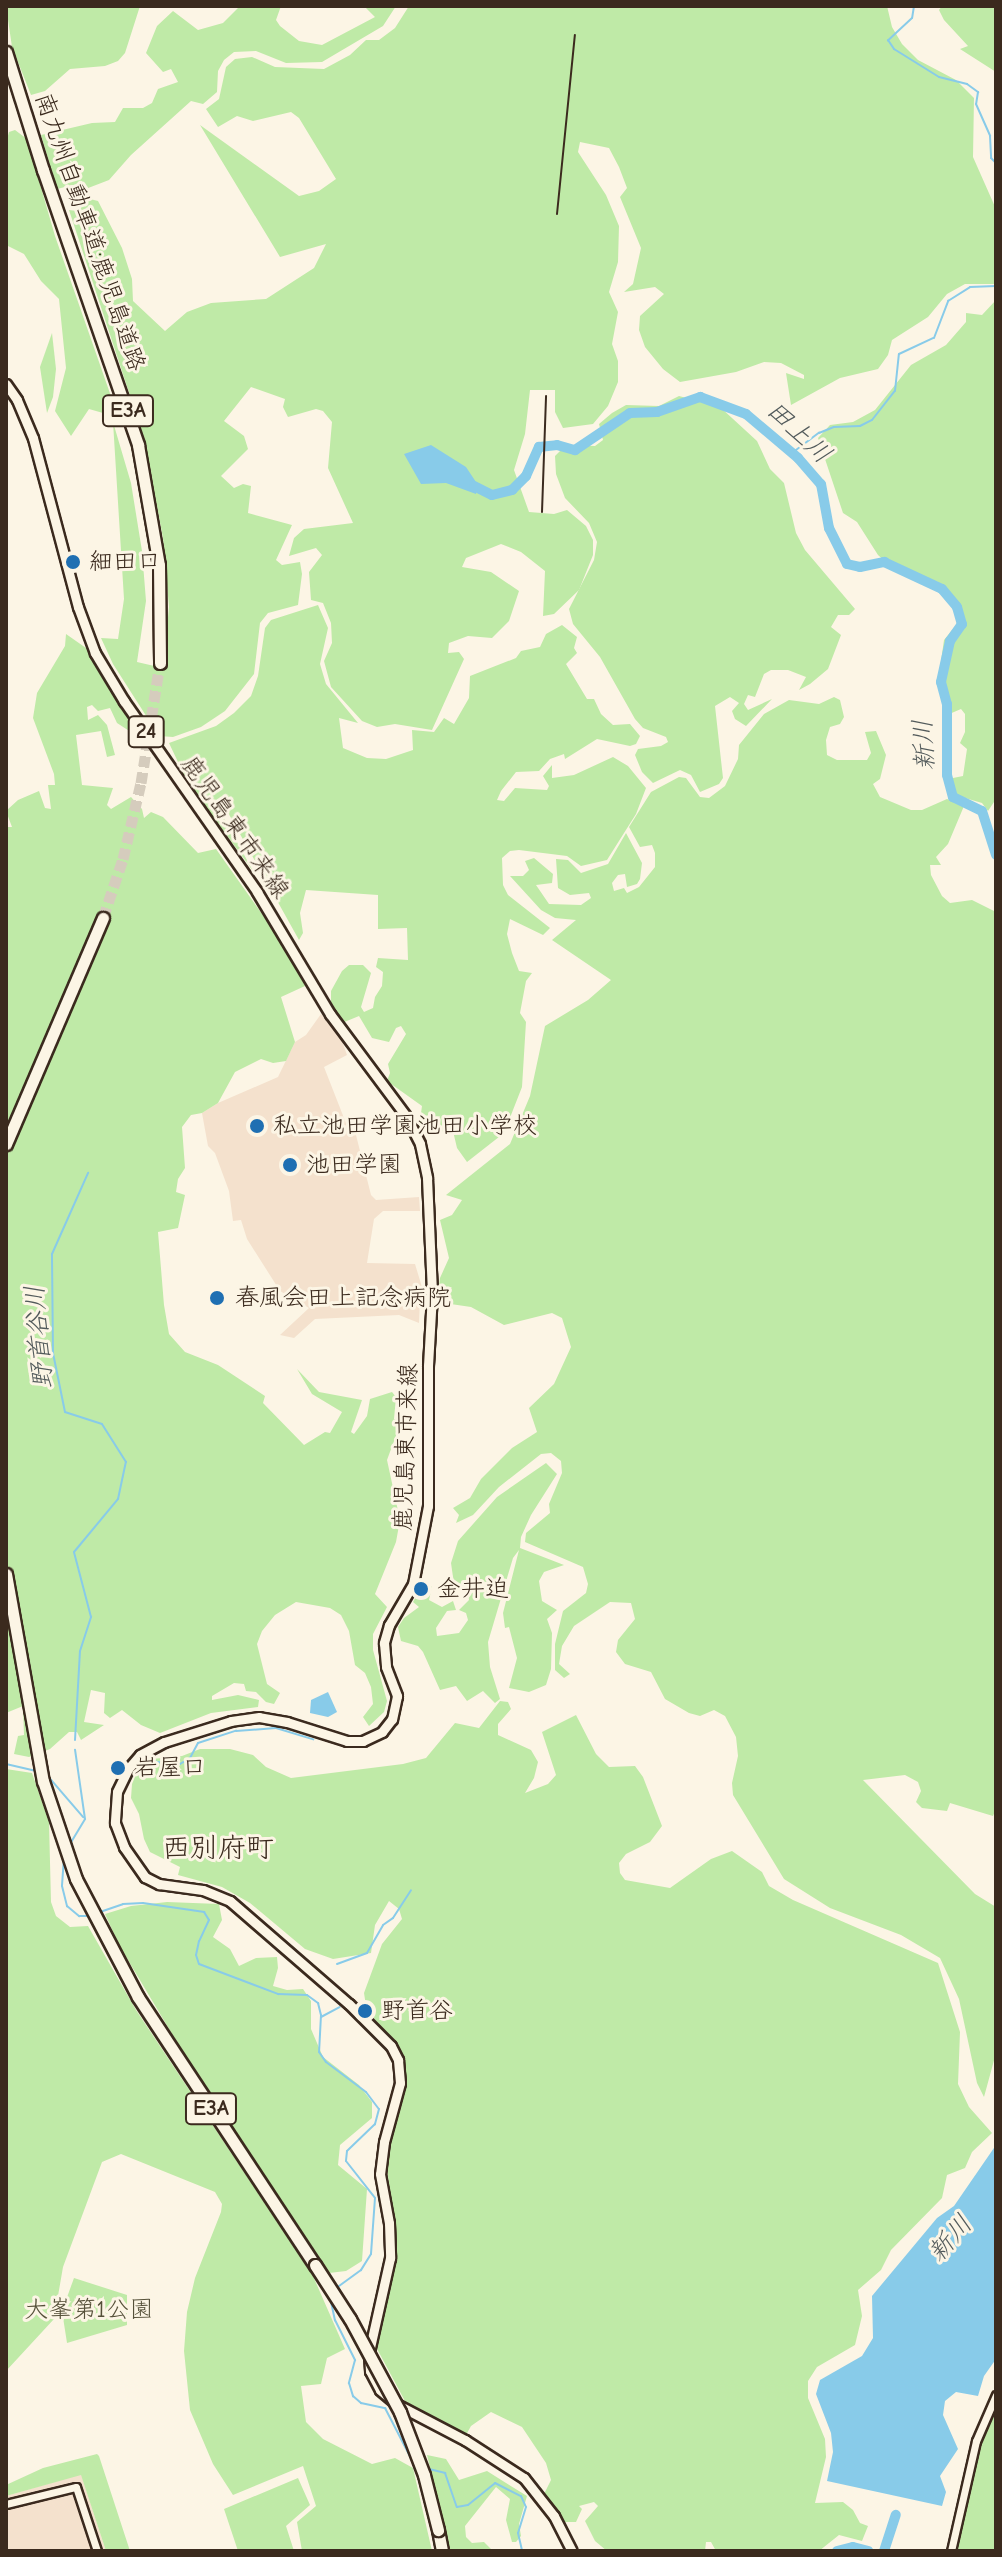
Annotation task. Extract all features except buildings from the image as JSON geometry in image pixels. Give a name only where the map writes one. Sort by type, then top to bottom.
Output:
[{"type":"highway","name":"南九州自動車道;鹿児島道路","points":[[6,52],[43,170],[138,445],[159,565],[160,663]]},
{"type":"highway","points":[[6,1144],[103,918]]},
{"type":"highway","name":"E3A","points":[[6,1574],[21,1673],[43,1781],[76,1879],[111,1952],[167,2043],[350,2319],[400,2412],[424,2475],[442,2551]]},
{"type":"main road","name":"鹿児島東市来線","points":[[6,384],[17,400],[33,438],[78,607],[95,653],[124,701],[257,892],[330,1014],[406,1116],[420,1144],[427,1178],[432,1281],[428,1506],[413,1584],[389,1625],[384,1643],[386,1667],[397,1696],[392,1719],[382,1732],[363,1741],[347,1741],[287,1722],[259,1717],[231,1721],[164,1742],[140,1755],[128,1769],[117,1792],[115,1823],[124,1847],[145,1877],[159,1884],[203,1890],[230,1901],[349,2004],[391,2046],[398,2060],[400,2083],[384,2142],[380,2174],[389,2223],[390,2258],[369,2352],[370,2371],[380,2390],[398,2405],[465,2440],[524,2478],[554,2516],[572,2551]]},
{"type":"street","points":[[951,2551],[976,2441],[996,2395]]},
{"type":"street","points":[[6,2504],[76,2487],[97,2551]]},
{"type":"shaded area","name":"池田学園","points":[[321,1014],[342,1041],[347,1055],[324,1067],[351,1136],[356,1135],[371,1195],[376,1200],[419,1197],[420,1211],[383,1211],[374,1219],[367,1263],[415,1264],[425,1297],[420,1299],[419,1323],[399,1315],[315,1319],[294,1338],[280,1335],[309,1308],[280,1291],[247,1239],[241,1220],[233,1221],[229,1191],[215,1153],[208,1146],[202,1113],[278,1077],[295,1042],[306,1035]]},
{"type":"shaded area","points":[[81,2474],[106,2551],[6,2551],[6,2496]]},
{"type":"green space","points":[[6,6],[140,6],[125,53],[118,61],[105,66],[70,69],[45,91],[31,95],[12,47]]},
{"type":"green space","points":[[240,6],[281,6],[276,20],[280,26],[299,41],[322,45],[375,17],[364,6],[396,6],[383,26],[322,62],[286,63],[256,51],[234,52],[224,60],[218,71],[217,92],[203,104],[191,101],[131,155],[109,180],[83,190],[73,185],[57,189],[41,135],[92,123],[115,122],[123,108],[143,108],[152,103],[158,89],[178,82],[171,69],[163,72],[146,53],[157,26],[173,11],[198,30],[223,23]]},
{"type":"green space","points":[[409,6],[887,6],[892,27],[902,44],[918,60],[956,80],[974,98],[973,157],[996,209],[996,284],[965,284],[947,294],[928,317],[892,340],[888,355],[878,369],[840,378],[791,405],[786,373],[804,379],[804,375],[781,363],[764,362],[736,372],[680,382],[663,369],[645,347],[639,330],[640,316],[664,294],[655,287],[624,292],[633,284],[641,248],[620,197],[627,188],[619,167],[609,148],[580,142],[578,152],[606,195],[619,226],[618,262],[609,292],[618,312],[612,344],[618,361],[618,382],[608,406],[593,424],[563,428],[555,412],[555,390],[530,390],[525,434],[514,470],[529,512],[554,514],[567,510],[586,526],[593,540],[593,555],[579,590],[554,614],[543,616],[545,571],[521,552],[501,544],[466,558],[462,567],[491,572],[519,591],[509,621],[492,638],[468,636],[449,643],[448,653],[459,652],[464,659],[432,730],[395,724],[377,727],[362,721],[331,687],[324,661],[332,643],[331,623],[323,603],[311,600],[309,572],[322,555],[316,548],[289,556],[294,538],[304,529],[353,523],[328,468],[332,422],[323,411],[316,409],[288,417],[283,407],[285,399],[251,387],[224,421],[244,436],[248,449],[221,476],[234,488],[243,484],[251,486],[248,513],[292,525],[276,560],[282,565],[300,562],[302,574],[298,605],[268,613],[260,623],[254,674],[225,711],[201,727],[173,737],[159,736],[113,664],[101,638],[118,639],[124,599],[113,422],[131,483],[142,551],[146,601],[137,662],[163,668],[169,607],[163,538],[144,438],[69,210],[77,211],[90,199],[98,201],[122,248],[132,279],[133,301],[165,331],[187,312],[211,303],[266,299],[314,268],[326,244],[280,257],[200,125],[299,196],[319,191],[336,179],[299,118],[291,112],[253,121],[237,116],[218,127],[206,109],[219,99],[226,67],[235,59],[252,57],[275,67],[324,69],[350,55],[366,40],[379,40],[395,28]]},
{"type":"green space","points":[[942,6],[996,6],[996,72],[960,49],[968,46],[944,20],[939,10]]},
{"type":"green space","points":[[15,130],[27,139],[55,236],[113,402],[111,409],[103,413],[89,409],[71,436],[55,411],[66,368],[59,299],[41,281],[24,254],[6,245],[6,143],[9,132]]},
{"type":"green space","points":[[996,300],[996,799],[988,811],[982,803],[955,795],[949,788],[953,778],[963,776],[967,749],[960,743],[965,732],[965,714],[961,709],[947,715],[938,682],[944,640],[957,624],[956,599],[938,582],[898,573],[878,555],[857,522],[843,513],[818,438],[830,425],[853,422],[875,410],[911,365],[946,345],[966,322],[966,313],[982,315]]},
{"type":"green space","points":[[52,333],[56,369],[53,397],[47,413],[40,367]]},
{"type":"green space","points":[[679,396],[720,407],[757,441],[770,469],[784,483],[796,533],[805,550],[855,609],[849,615],[838,615],[831,627],[841,635],[828,669],[810,684],[799,690],[806,677],[788,670],[771,670],[764,674],[755,697],[748,695],[744,704],[748,710],[772,699],[746,726],[735,719],[732,711],[739,703],[730,697],[715,706],[723,778],[719,784],[700,792],[691,775],[680,770],[653,783],[642,772],[635,755],[638,749],[661,746],[668,742],[666,737],[643,728],[635,719],[600,657],[573,624],[569,609],[594,560],[597,542],[589,523],[565,498],[556,474],[555,456],[566,445],[595,446],[603,440],[599,424],[626,405],[659,406]]},
{"type":"green space","points":[[318,605],[328,628],[320,664],[326,684],[358,723],[339,718],[343,748],[367,758],[386,759],[413,750],[412,730],[434,732],[444,718],[454,724],[469,698],[470,676],[516,658],[521,651],[540,647],[546,634],[562,625],[577,637],[574,648],[577,653],[566,664],[587,699],[594,699],[601,714],[613,725],[630,724],[640,736],[636,744],[630,746],[597,739],[565,759],[564,754],[550,759],[539,771],[516,772],[497,800],[504,801],[515,788],[547,790],[549,786],[543,776],[552,765],[552,778],[574,775],[613,757],[628,766],[646,788],[636,814],[607,860],[581,866],[567,856],[519,850],[510,851],[502,858],[503,885],[508,895],[550,928],[543,935],[510,919],[507,934],[519,971],[532,973],[526,981],[520,1013],[526,1022],[522,1087],[504,1133],[467,1162],[457,1148],[453,1131],[425,1132],[419,1127],[422,1106],[387,1081],[390,1073],[388,1064],[406,1034],[401,1026],[396,1028],[389,1042],[372,1038],[359,1016],[342,1023],[331,1002],[331,991],[342,971],[349,965],[363,965],[371,973],[361,1007],[364,1012],[373,1008],[382,986],[383,972],[376,967],[378,958],[408,960],[407,928],[378,929],[378,895],[306,890],[300,913],[303,933],[299,940],[226,809],[220,811],[253,871],[187,781],[169,743],[216,726],[234,713],[251,696],[258,676],[265,628],[271,620]]},
{"type":"green space","points":[[66,634],[86,648],[141,731],[137,736],[117,723],[110,708],[98,711],[92,705],[87,707],[88,720],[98,715],[107,725],[115,755],[107,757],[101,731],[76,735],[82,785],[113,788],[107,805],[111,809],[131,797],[142,809],[144,818],[151,812],[163,817],[198,853],[216,849],[284,945],[305,986],[281,997],[295,1042],[286,1061],[273,1063],[261,1059],[235,1072],[218,1103],[202,1113],[191,1115],[182,1127],[185,1168],[178,1179],[176,1192],[185,1195],[178,1228],[158,1232],[164,1305],[169,1334],[185,1352],[218,1365],[265,1396],[263,1403],[304,1445],[325,1432],[330,1433],[342,1412],[312,1394],[297,1369],[319,1392],[362,1400],[351,1432],[354,1434],[367,1416],[370,1399],[392,1392],[396,1397],[394,1419],[401,1422],[387,1460],[400,1520],[396,1542],[375,1594],[387,1607],[373,1634],[373,1650],[387,1701],[384,1712],[369,1726],[363,1717],[373,1704],[371,1687],[365,1673],[355,1665],[349,1631],[341,1615],[330,1608],[296,1602],[275,1615],[262,1631],[257,1644],[267,1684],[280,1693],[274,1704],[266,1702],[256,1692],[246,1691],[244,1684],[234,1683],[212,1696],[212,1700],[238,1695],[259,1700],[258,1707],[211,1713],[160,1733],[141,1725],[122,1710],[110,1718],[104,1713],[105,1693],[91,1690],[84,1722],[104,1725],[81,1740],[77,1732],[69,1732],[50,1749],[29,1757],[14,1754],[18,1736],[24,1735],[23,1706],[6,1713],[6,827],[12,827],[6,811],[18,800],[39,791],[45,808],[51,809],[48,785],[55,785],[54,774],[33,718],[37,693],[65,646]]},
{"type":"green space","points":[[834,697],[840,700],[844,717],[840,724],[830,727],[826,740],[827,755],[837,760],[867,760],[871,753],[865,732],[876,731],[886,755],[880,779],[873,784],[880,797],[911,810],[922,810],[947,799],[964,806],[948,844],[936,857],[941,865],[930,865],[931,875],[942,896],[950,903],[972,900],[996,912],[996,1809],[993,1816],[950,1803],[947,1811],[922,1808],[916,1802],[921,1791],[918,1782],[905,1775],[863,1780],[975,1894],[996,1907],[996,2053],[984,2097],[977,2083],[959,1999],[940,1958],[901,1935],[830,1908],[784,1879],[733,1795],[732,1783],[738,1756],[736,1737],[725,1716],[714,1710],[700,1716],[689,1713],[665,1699],[651,1672],[625,1664],[616,1652],[618,1640],[635,1619],[631,1603],[610,1602],[574,1626],[562,1646],[559,1664],[570,1674],[564,1678],[555,1670],[555,1644],[563,1611],[586,1593],[588,1584],[583,1567],[525,1542],[526,1533],[550,1513],[549,1504],[562,1473],[561,1461],[551,1453],[541,1454],[499,1487],[473,1515],[456,1523],[459,1515],[453,1508],[470,1498],[481,1479],[512,1448],[537,1432],[529,1408],[554,1384],[571,1347],[562,1318],[552,1313],[504,1325],[471,1307],[437,1302],[440,1278],[449,1258],[440,1220],[452,1215],[462,1200],[446,1195],[510,1144],[530,1096],[545,1026],[588,1000],[611,980],[552,940],[576,920],[555,918],[541,910],[510,876],[523,876],[529,870],[525,861],[534,858],[553,874],[552,883],[536,885],[549,904],[581,905],[591,898],[589,893],[570,895],[558,888],[556,859],[568,860],[581,873],[608,864],[626,833],[642,863],[640,879],[637,884],[627,887],[625,874],[618,875],[612,883],[614,891],[624,888],[627,893],[639,887],[655,867],[655,853],[652,845],[640,847],[629,827],[651,792],[679,777],[686,778],[700,797],[709,798],[725,786],[738,759],[739,745],[764,714],[789,700],[819,704]]},
{"type":"green space","points":[[546,1463],[557,1474],[531,1515],[521,1537],[520,1548],[564,1565],[544,1572],[539,1581],[542,1601],[557,1610],[547,1619],[552,1633],[551,1669],[546,1685],[529,1692],[509,1688],[517,1658],[509,1627],[505,1628],[503,1613],[519,1550],[513,1558],[488,1642],[490,1667],[500,1699],[495,1703],[483,1691],[467,1701],[456,1686],[440,1690],[423,1652],[418,1646],[401,1641],[398,1627],[419,1607],[413,1602],[424,1583],[428,1582],[432,1587],[429,1600],[442,1607],[453,1601],[456,1610],[447,1611],[436,1628],[437,1636],[459,1633],[468,1620],[466,1613],[459,1610],[469,1600],[468,1593],[457,1589],[453,1577],[451,1563],[458,1541],[497,1497]]},
{"type":"green space","points":[[500,1701],[508,1702],[511,1709],[498,1724],[498,1735],[531,1750],[538,1762],[534,1778],[525,1793],[548,1784],[556,1775],[542,1732],[576,1715],[596,1754],[609,1767],[635,1766],[643,1777],[662,1826],[650,1842],[626,1854],[619,1863],[625,1880],[670,1888],[711,1859],[732,1851],[762,1872],[769,1886],[793,1900],[938,1963],[960,2032],[958,2084],[969,2107],[992,2133],[972,2152],[965,2168],[947,2175],[942,2198],[891,2250],[881,2270],[858,2290],[862,2316],[855,2345],[817,2367],[808,2381],[808,2398],[825,2439],[826,2457],[815,2503],[843,2502],[853,2510],[860,2523],[868,2526],[862,2541],[839,2535],[819,2551],[716,2551],[711,2542],[706,2542],[705,2551],[607,2551],[595,2541],[585,2521],[598,2506],[594,2502],[579,2506],[582,2509],[576,2522],[561,2522],[544,2494],[551,2480],[546,2463],[522,2427],[491,2412],[471,2426],[466,2435],[406,2403],[375,2345],[396,2257],[386,2156],[403,2098],[406,2076],[396,2043],[366,2006],[364,1993],[382,1944],[402,1919],[399,1909],[389,1901],[375,1925],[371,1953],[333,1959],[305,1949],[250,1903],[222,1887],[178,1875],[180,1867],[150,1852],[144,1839],[139,1814],[131,1798],[132,1784],[142,1760],[182,1756],[200,1749],[230,1749],[253,1755],[266,1767],[291,1778],[403,1764],[426,1758],[455,1723],[479,1728]]},
{"type":"green space","points":[[6,1769],[32,1773],[49,1822],[51,1902],[56,1916],[70,1927],[88,1926],[136,2010],[313,2276],[345,2349],[327,2358],[321,2384],[301,2386],[306,2422],[323,2439],[372,2464],[395,2458],[413,2468],[432,2551],[302,2551],[297,2522],[316,2506],[303,2466],[233,2495],[213,2464],[190,2410],[184,2351],[187,2312],[195,2278],[221,2212],[222,2204],[215,2192],[121,2154],[102,2162],[63,2267],[54,2319],[6,2371]]},
{"type":"green space","points":[[167,1902],[219,1904],[222,1920],[213,1937],[230,1949],[239,1966],[256,1958],[277,1957],[278,1968],[273,1986],[287,1990],[303,1989],[311,2001],[311,2029],[323,2057],[359,2085],[372,2102],[372,2118],[340,2145],[338,2165],[367,2189],[362,2261],[346,2271],[329,2273],[181,2049],[119,1945],[105,1914],[131,1906]]},
{"type":"green space","name":"大峯第1公園","points":[[74,2278],[127,2295],[127,2325],[67,2343],[62,2311]]},
{"type":"green space","points":[[996,2398],[996,2551],[956,2551],[984,2425]]},
{"type":"green space","points":[[97,2454],[130,2551],[106,2551],[81,2475],[6,2496],[6,2485],[43,2468]]},
{"type":"green space","points":[[427,2455],[446,2459],[459,2480],[487,2471],[527,2496],[519,2524],[521,2536],[516,2542],[512,2542],[506,2520],[510,2499],[496,2487],[465,2526],[466,2537],[472,2543],[484,2542],[493,2551],[450,2551]]},
{"type":"green space","points":[[298,2478],[310,2505],[286,2526],[294,2551],[238,2551],[224,2509]]},
{"type":"water","points":[[431,445],[466,467],[478,485],[476,494],[446,483],[421,484],[404,454]]},
{"type":"water","points":[[328,1692],[337,1712],[328,1717],[310,1713],[311,1700]]},
{"type":"water","points":[[996,2145],[996,2359],[984,2376],[978,2396],[956,2392],[945,2401],[943,2415],[958,2449],[940,2476],[946,2492],[942,2506],[827,2481],[833,2452],[831,2433],[816,2394],[820,2380],[862,2356],[873,2338],[872,2296],[937,2218],[954,2206]]},
{"type":"waterway","points":[[914,6],[912,18],[888,40],[894,49],[939,77],[967,84],[978,92],[976,104],[990,136],[991,158],[996,163]]},
{"type":"waterway","points":[[792,453],[819,433],[834,427],[860,426],[872,420],[895,391],[899,354],[934,338],[948,301],[970,287],[996,286]]},
{"type":"waterway","name":"田上川","points":[[474,486],[492,495],[512,490],[526,476],[539,447],[557,445],[575,450],[630,413],[657,412],[700,397],[746,414],[798,458],[821,484],[829,528],[847,564],[860,567],[884,562],[942,589],[957,607],[962,624],[950,641],[941,682],[947,704],[947,775],[953,797],[982,811],[996,855]]},
{"type":"waterway","name":"野首谷川","points":[[75,1740],[80,1651],[91,1617],[74,1552],[118,1499],[126,1462],[102,1424],[65,1412],[53,1353],[52,1254],[88,1173]]},
{"type":"waterway","points":[[149,1758],[157,1762],[180,1764],[190,1758],[198,1743],[236,1731],[276,1728],[313,1739]]},
{"type":"waterway","name":"野首谷川","points":[[70,1844],[85,1819],[75,1750]]},
{"type":"waterway","points":[[6,1764],[36,1771]]},
{"type":"waterway","points":[[46,1774],[83,1817]]},
{"type":"waterway","name":"野首谷川","points":[[64,1857],[62,1886],[67,1906],[79,1916],[90,1916]]},
{"type":"waterway","points":[[337,1964],[367,1953],[383,1925],[393,1918],[411,1890]]},
{"type":"waterway","name":"野首谷川","points":[[100,1912],[123,1904],[143,1903],[204,1912],[209,1920],[199,1941],[196,1955],[199,1964],[278,1994],[307,1995],[318,2003],[321,2015],[319,2052],[326,2062],[366,2092],[379,2109],[375,2124],[347,2151],[346,2161],[375,2198],[371,2254],[361,2270],[336,2288]]},
{"type":"waterway","points":[[321,2017],[340,2007]]},
{"type":"waterway","name":"野首谷川","points":[[330,2297],[335,2320],[355,2360],[349,2383],[353,2396],[361,2403],[385,2408],[415,2466]]},
{"type":"waterway","name":"野首谷川","points":[[425,2468],[445,2473],[457,2507],[468,2505],[495,2483],[521,2496],[526,2507],[518,2533],[522,2551]]},
{"type":"waterway","name":"新川","points":[[884,2551],[896,2515]]},
{"type":"waterway","name":"新川","points":[[837,2551],[853,2547],[868,2551]]},
{"type":"tunnel","points":[[103,918],[123,859],[141,783],[160,663]]},
{"type":"railway","points":[[557,214],[575,35]]},
{"type":"railway","points":[[542,512],[546,396]]},
{"type":"place","name":"細田口","points":[[73,562]]},
{"type":"place","name":"私立池田学園池田小学校","points":[[257,1126]]},
{"type":"place","name":"池田学園","points":[[290,1165]]},
{"type":"place","name":"春風会田上記念病院","points":[[217,1298]]},
{"type":"place","name":"金井迫","points":[[421,1589]]},
{"type":"place","name":"岩屋口","points":[[118,1768]]},
{"type":"place","name":"野首谷","points":[[365,2011]]},
{"type":"district","name":"西別府町","points":[[218,1848]]}]
